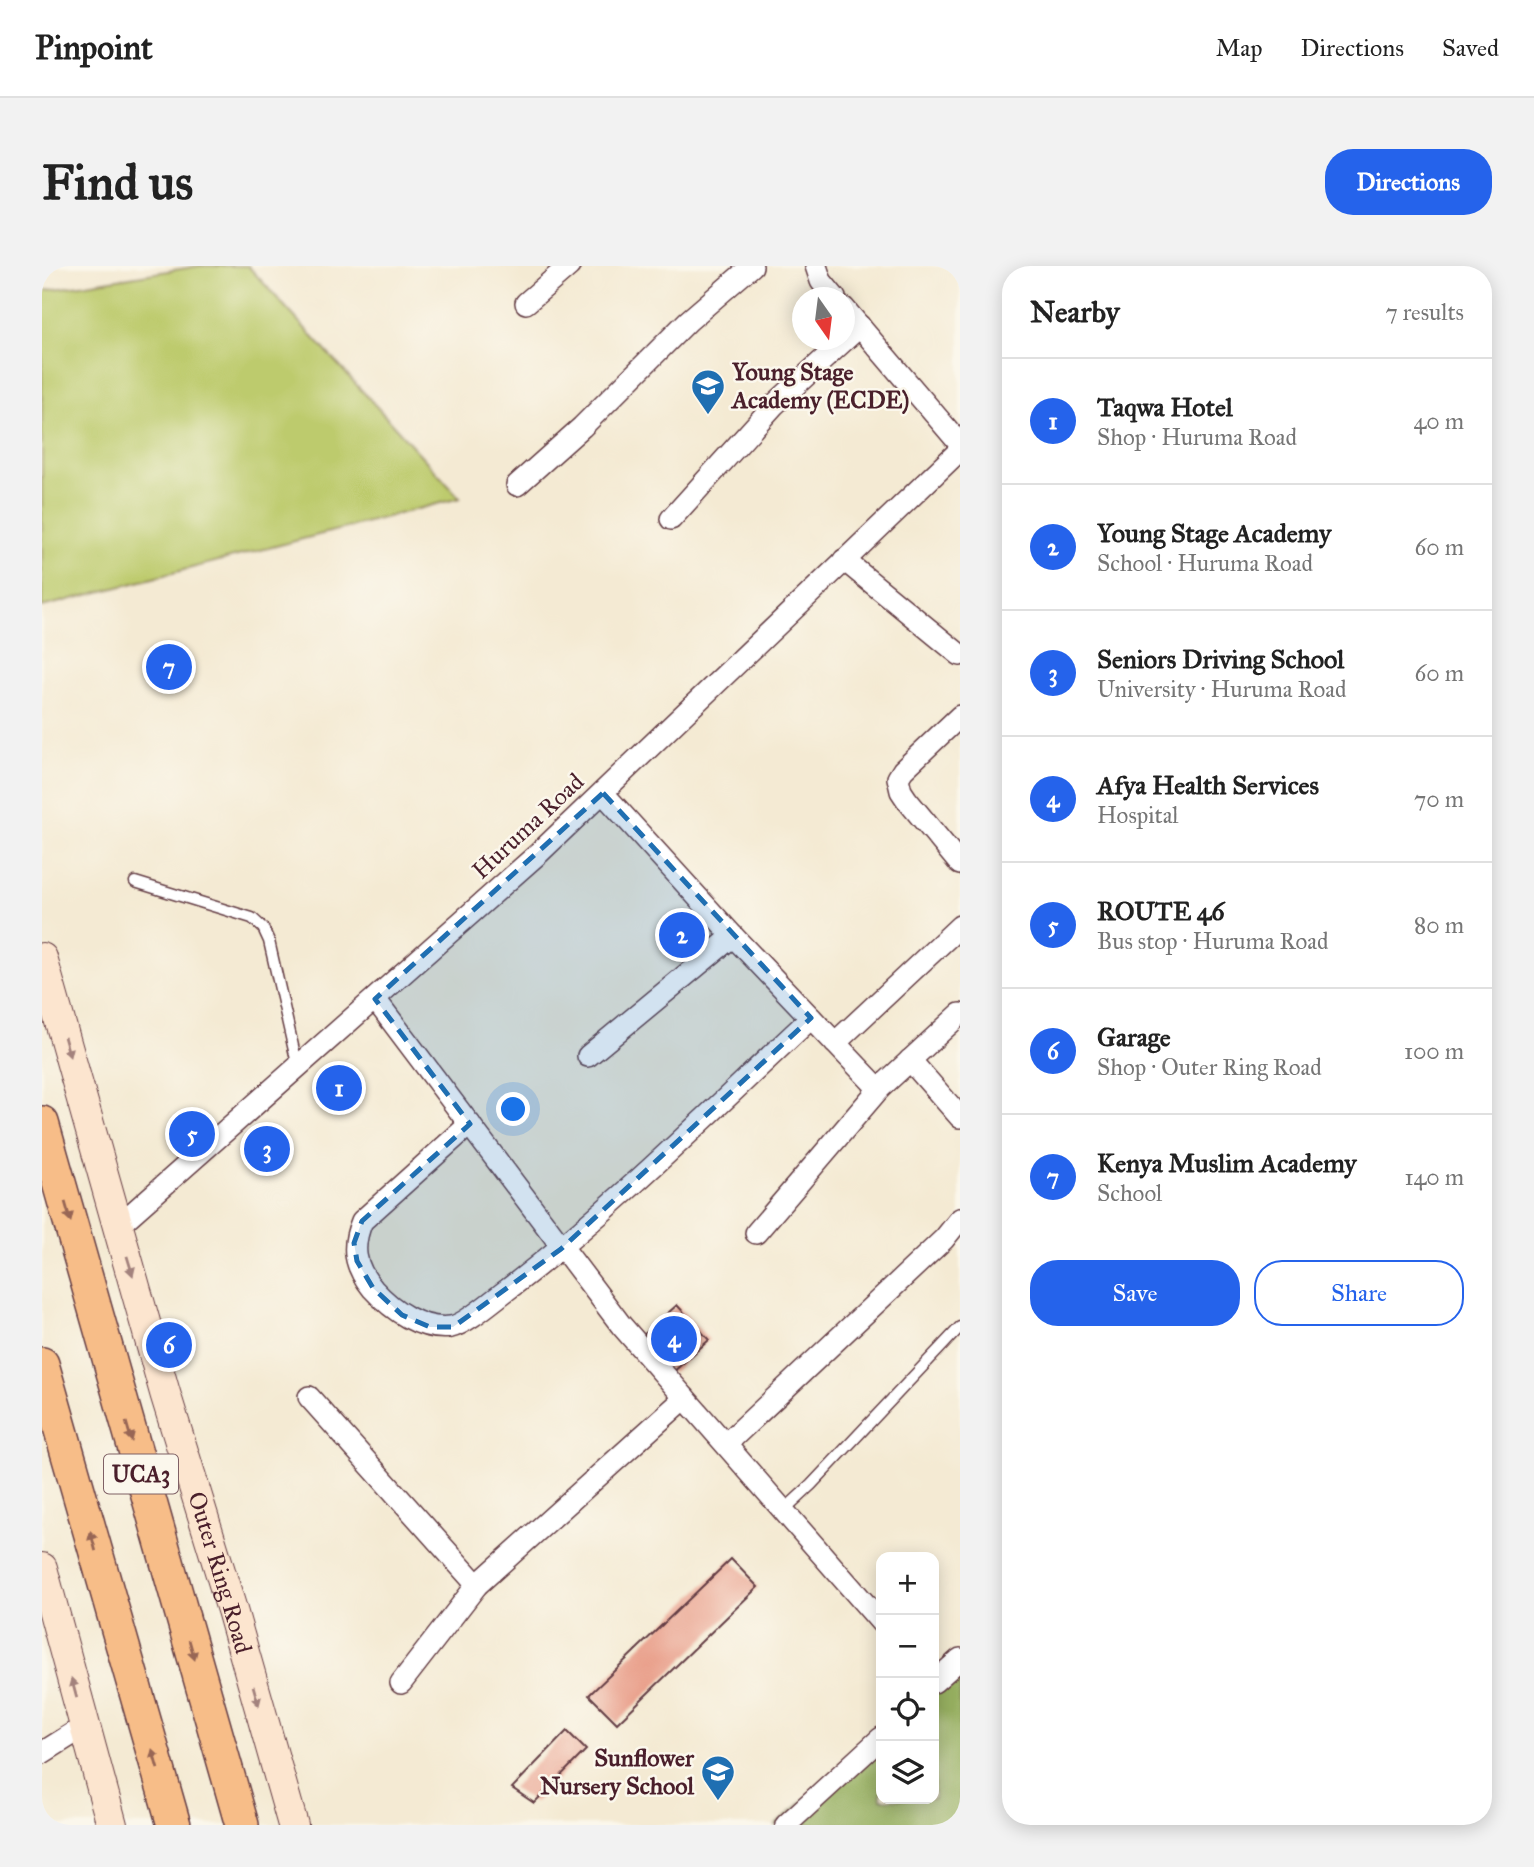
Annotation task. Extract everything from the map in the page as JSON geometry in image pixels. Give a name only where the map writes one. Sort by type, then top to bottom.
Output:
[{"type":"main road","name":"Outer Ring Road","points":[[42,958],[293,1825]]},
{"type":"main road","name":"Outer Ring Road","points":[[42,1123],[242,1825]]},
{"type":"main road","name":"UCA3","points":[[42,1364],[174,1825]]},
{"type":"main road","points":[[42,1568],[111,1825]]},
{"type":"street","points":[[526,303],[569,266]]},
{"type":"street","points":[[517,485],[582,428],[688,321],[752,266]]},
{"type":"street","points":[[855,320],[960,444]]},
{"type":"street","points":[[671,519],[774,405],[860,326]]},
{"type":"street","name":"Huruma Road","points":[[118,1226],[603,793],[960,450]]},
{"type":"street","points":[[844,560],[960,655]]},
{"type":"street","points":[[960,716],[903,769],[898,778],[901,791],[907,800],[960,864]]},
{"type":"street","points":[[603,793],[733,936],[879,1089]]},
{"type":"street","points":[[835,1043],[960,926]]},
{"type":"street","points":[[588,1056],[733,936]]},
{"type":"street","points":[[375,999],[561,1249],[621,1325],[876,1616]]},
{"type":"street","points":[[756,1233],[879,1089],[960,1014]]},
{"type":"street","points":[[470,1124],[362,1221],[354,1243],[357,1261],[373,1288],[402,1315],[430,1327],[453,1327],[561,1249],[811,1018]]},
{"type":"street","points":[[910,1060],[960,1117]]},
{"type":"street","points":[[726,1444],[944,1239],[960,1219]]},
{"type":"street","points":[[309,1397],[477,1586]]},
{"type":"street","points":[[401,1683],[477,1586],[685,1398]]},
{"type":"street","points":[[939,1678],[960,1659]]},
{"type":"street","points":[[42,1753],[85,1726]]},
{"type":"street","points":[[786,1825],[878,1741]]},
{"type":"lane","points":[[135,882],[252,918],[263,928],[270,941],[298,1068]]},
{"type":"lane","points":[[783,1511],[960,1328]]},
{"type":"highlighted area","points":[[603,793],[811,1018],[561,1249],[453,1327],[430,1327],[402,1315],[373,1288],[357,1261],[354,1243],[362,1221],[470,1124],[375,999]]},
{"type":"green space","points":[[199,266],[248,266],[460,498],[42,607],[42,291]]},
{"type":"green space","points":[[960,1663],[960,1825],[776,1825],[876,1736],[876,1804],[939,1804],[939,1682]]},
{"type":"building","points":[[677,1305],[709,1340],[672,1373],[640,1338]]},
{"type":"building","points":[[731,1559],[758,1587],[617,1723],[589,1695]]},
{"type":"building","points":[[567,1731],[586,1750],[534,1803],[512,1788]]},
{"type":"place","name":"Young Stage Academy (ECDE)","points":[[708,416]]},
{"type":"place","name":"Kenya Muslim Academy","points":[[169,667]]},
{"type":"place","name":"Young Stage Academy","points":[[682,935]]},
{"type":"place","name":"Taqwa Hotel","points":[[339,1088]]},
{"type":"place","name":"ROUTE 46","points":[[192,1134]]},
{"type":"place","name":"Seniors Driving School","points":[[267,1149]]},
{"type":"place","name":"Afya Health Services","points":[[674,1339]]},
{"type":"place","name":"Garage","points":[[169,1345]]},
{"type":"place","name":"Sunflower Nursery School","points":[[718,1802]]}]
